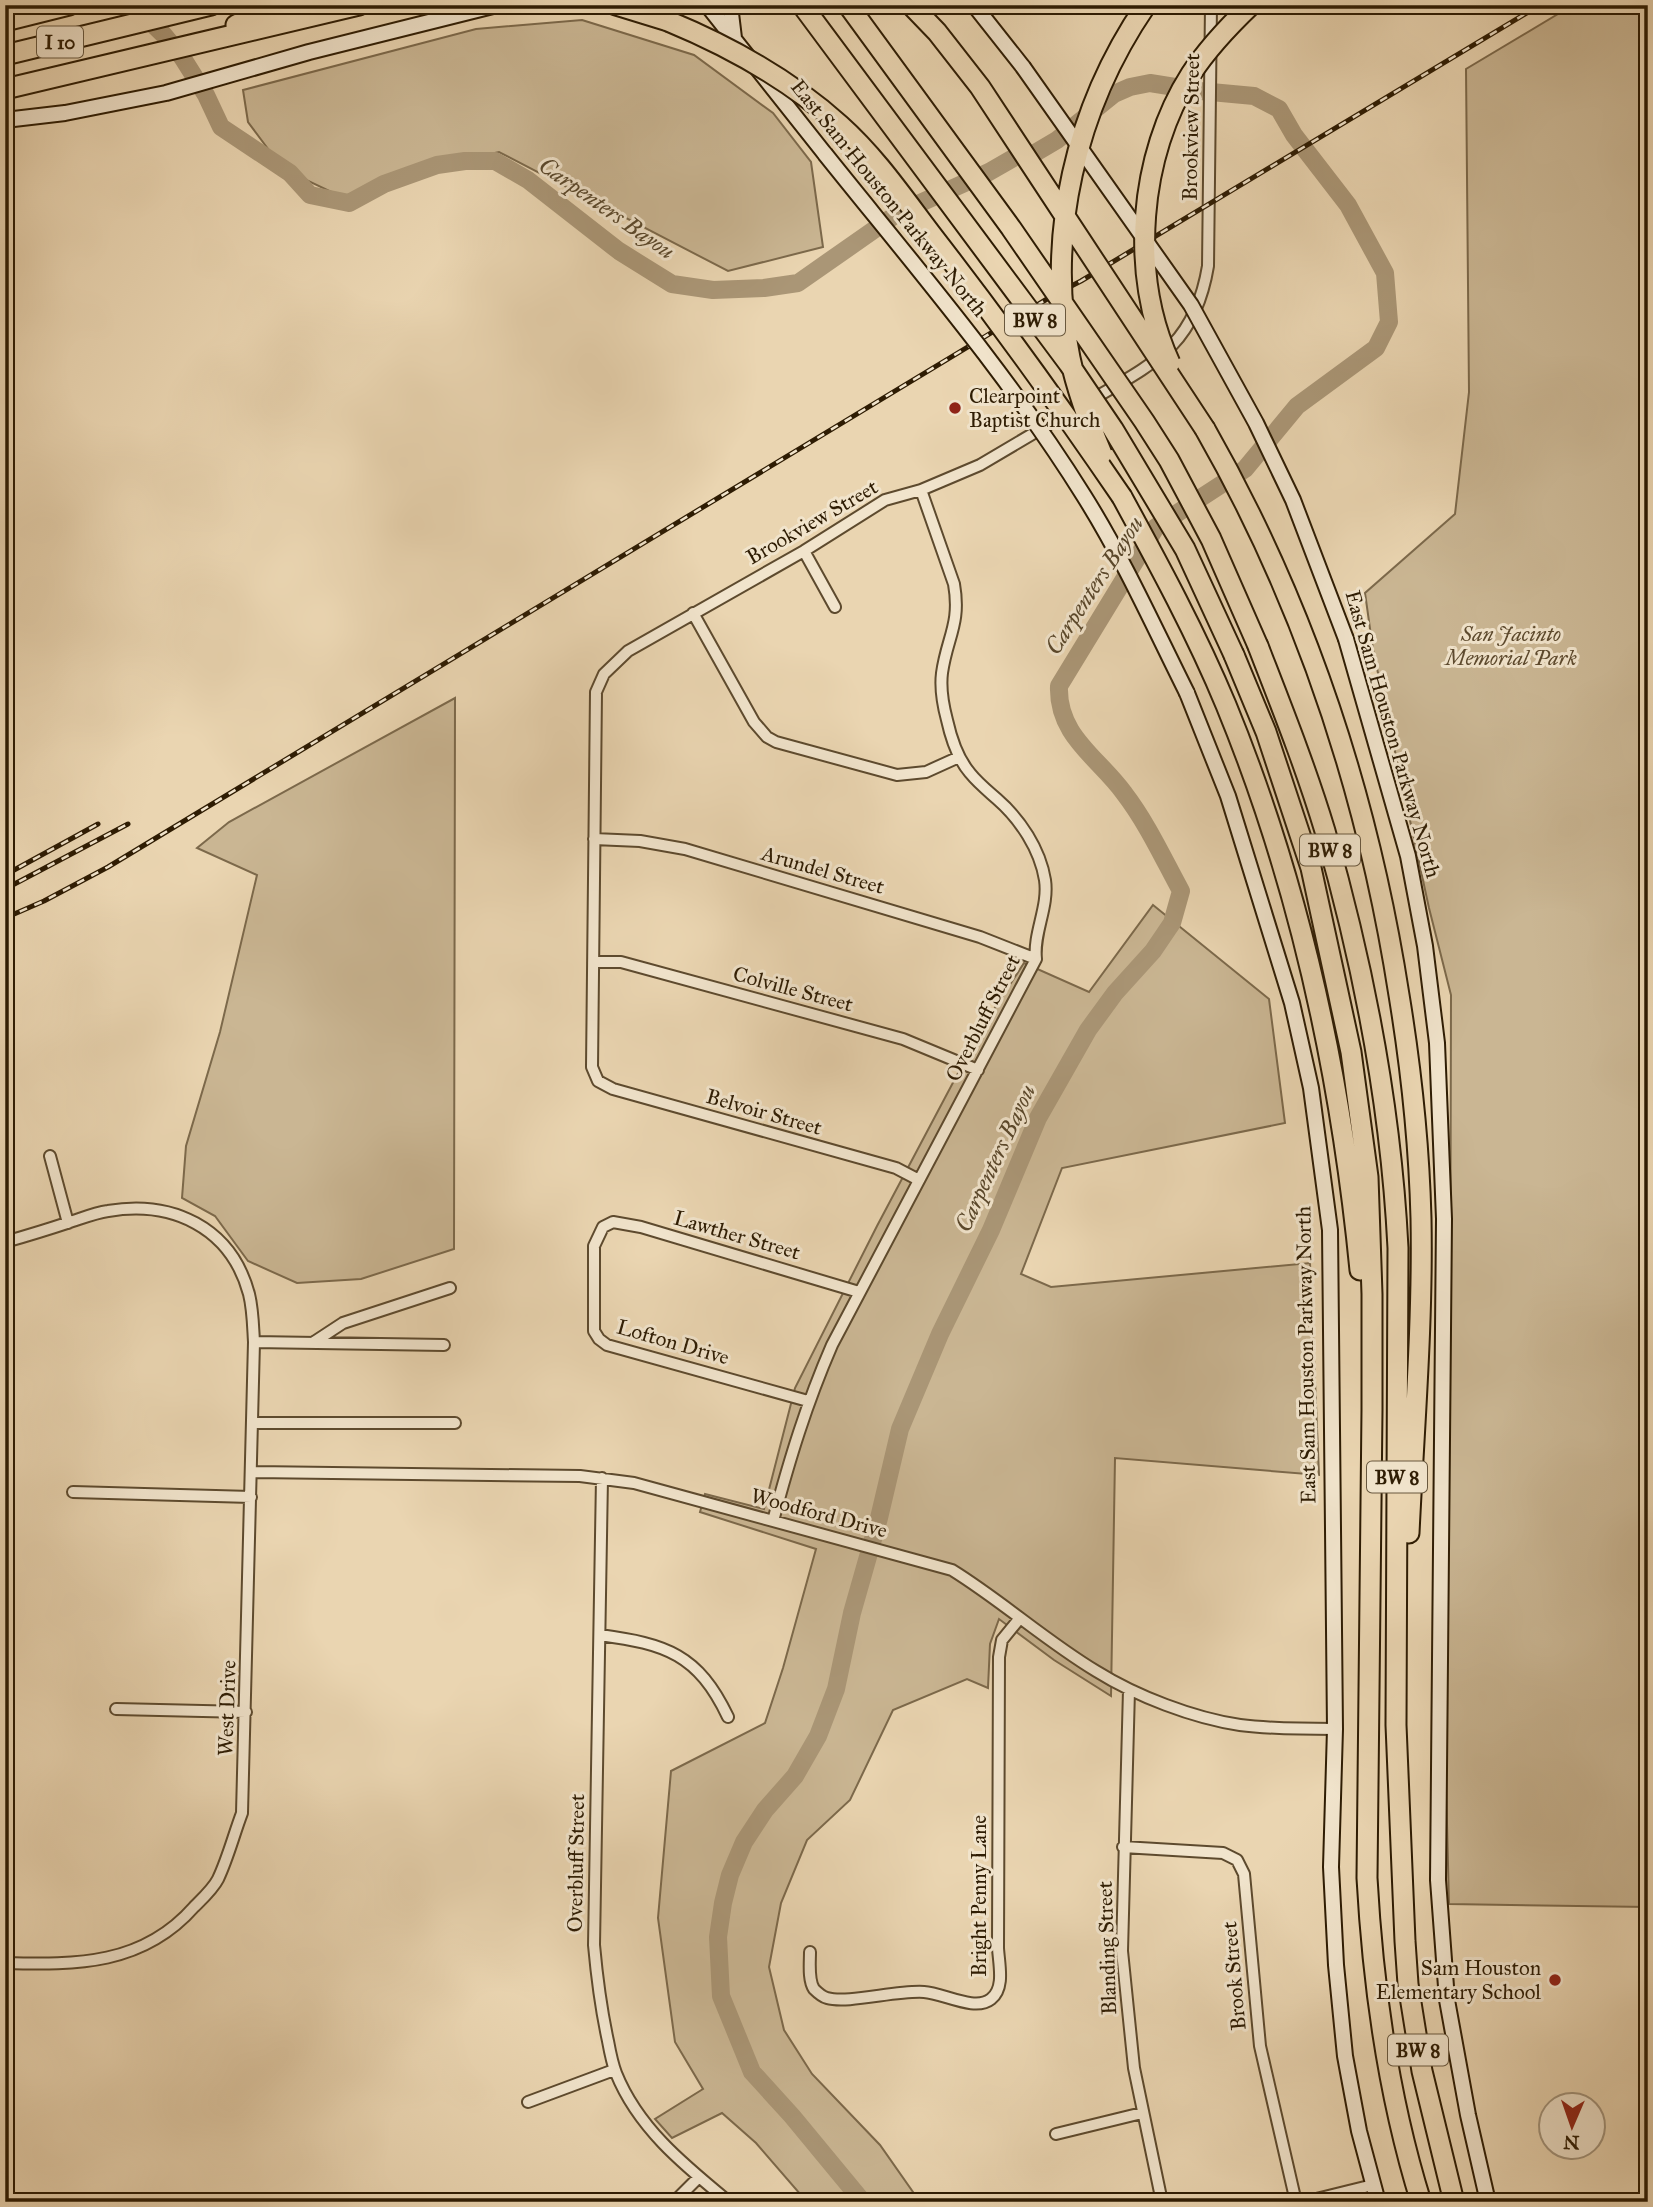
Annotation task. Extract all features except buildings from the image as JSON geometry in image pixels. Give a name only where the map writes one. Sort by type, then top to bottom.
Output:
[{"type":"highway","name":"I 10","points":[[5,21],[69,5]]},
{"type":"highway","points":[[149,55],[234,26],[276,5]]},
{"type":"highway","points":[[5,89],[359,5]]},
{"type":"highway","points":[[616,5],[668,21],[738,53],[801,93],[842,126],[885,173],[964,276],[1122,497]]},
{"type":"highway","name":"East Sam Houston Parkway North","points":[[802,5],[1069,364],[1113,429],[1185,549],[1266,732],[1311,868],[1350,1052],[1368,1177],[1372,1283],[1372,1410],[1367,1878],[1375,1981],[1386,2055],[1398,2119],[1420,2202]]},
{"type":"highway","name":"BW 8","points":[[848,5],[1039,268],[1144,421],[1174,470],[1211,538],[1292,732],[1348,916],[1375,1047],[1390,1143],[1398,1248],[1396,1725],[1408,1984],[1429,2109],[1454,2202]]},
{"type":"highway","points":[[911,5],[937,32],[980,87],[1205,429]]},
{"type":"highway","points":[[1146,5],[1110,66],[1082,134],[1068,199],[1062,264],[1063,310],[1073,372],[1094,435],[1122,497],[1206,661],[1266,813],[1290,887],[1320,1009],[1336,1093],[1358,1250],[1372,1410]]},
{"type":"highway","points":[[1251,5],[1206,52],[1185,84],[1160,143],[1149,196],[1146,269],[1154,317],[1168,359],[1252,515],[1302,628],[1348,765],[1377,877],[1406,1041],[1421,1218],[1409,1534],[1402,1895]]},
{"type":"highway","name":"I 10","points":[[5,55],[204,7]]},
{"type":"highway","points":[[1386,2055],[1407,2202]]},
{"type":"main road","points":[[5,120],[65,113],[166,93],[240,71],[497,5]]},
{"type":"main road","name":"East Sam Houston Parkway North","points":[[700,5],[711,10],[942,299],[1025,408],[1077,485],[1126,570],[1187,693],[1228,796],[1266,912],[1295,1013],[1311,1088],[1330,1230],[1335,1729],[1331,1867],[1336,1965],[1345,2056],[1359,2131],[1378,2202]]},
{"type":"main road","points":[[730,5],[735,41]]},
{"type":"main road","name":"East Sam Houston Parkway North","points":[[974,5],[1023,67],[1191,305],[1256,424],[1293,500],[1346,639],[1408,856],[1425,946],[1437,1043],[1444,1219],[1438,1880],[1447,2000],[1465,2104],[1488,2202]]},
{"type":"main road","points":[[985,5],[989,24]]},
{"type":"street","name":"Brookview Street","points":[[598,1081],[592,1067],[596,692],[599,682],[619,658],[693,613],[804,551],[885,500],[921,490],[980,465],[1135,374],[1179,339],[1196,311],[1208,265],[1211,5]]},
{"type":"street","name":"Overbluff Street","points":[[773,1521],[808,1401],[832,1345],[1036,958],[1035,946],[1042,919],[1045,880],[1033,844],[1021,824],[969,772],[960,757],[946,719],[941,682],[956,622],[956,596],[921,490]]},
{"type":"street","points":[[804,551],[835,607]]},
{"type":"street","points":[[693,613],[754,723],[776,742],[888,774],[926,772],[960,757]]},
{"type":"street","name":"Arundel Street","points":[[594,839],[640,841],[685,849],[980,937],[1036,958]]},
{"type":"street","name":"Colville Street","points":[[593,962],[621,962],[903,1039],[978,1070]]},
{"type":"street","name":"Belvoir Street","points":[[598,1081],[626,1092],[896,1168],[919,1180]]},
{"type":"street","points":[[50,1156],[68,1223]]},
{"type":"street","name":"West Drive","points":[[5,1242],[106,1211],[148,1208],[175,1214],[205,1229],[228,1251],[244,1281],[252,1310],[254,1342],[242,1813],[217,1881],[180,1923],[149,1944],[99,1961],[5,1963]]},
{"type":"street","name":"Lawther Street","points":[[604,1227],[613,1222],[641,1227],[859,1292]]},
{"type":"street","name":"Lofton Drive","points":[[604,1227],[594,1246],[594,1331],[599,1339],[607,1345],[808,1401]]},
{"type":"street","points":[[314,1342],[343,1323],[450,1288]]},
{"type":"street","points":[[254,1342],[444,1345]]},
{"type":"street","points":[[252,1423],[455,1423]]},
{"type":"street","name":"Woodford Drive","points":[[251,1472],[580,1476],[634,1483],[952,1570],[1096,1671],[1129,1690],[1202,1716],[1278,1729],[1335,1729]]},
{"type":"street","name":"Overbluff Street","points":[[602,1478],[594,1945],[599,1999],[614,2070],[636,2109],[652,2132],[679,2161],[729,2202]]},
{"type":"street","points":[[73,1492],[251,1497]]},
{"type":"street","name":"Bright Penny Lane","points":[[810,1952],[811,1981],[814,1988],[825,1998],[839,2000],[920,1992],[940,1994],[975,2004],[989,2001],[998,1991],[999,1657],[1002,1640],[1020,1618]]},
{"type":"street","points":[[600,1635],[642,1642],[677,1655],[696,1669],[712,1686],[728,1717]]},
{"type":"street","name":"Blanding Street","points":[[1129,1690],[1122,1951],[1142,2113],[1162,2202]]},
{"type":"street","points":[[116,1709],[246,1712]]},
{"type":"street","name":"Brook Street","points":[[1123,1847],[1223,1853],[1237,1860],[1244,1874],[1260,2046],[1296,2202]]},
{"type":"street","points":[[528,2102],[614,2070]]},
{"type":"street","points":[[1056,2134],[1142,2113]]},
{"type":"street","points":[[674,2202],[699,2177]]},
{"type":"street","points":[[1304,2202],[1373,2185]]},
{"type":"green space","name":"San Jacinto Memorial Park","points":[[1573,5],[1648,5],[1648,1907],[1449,1904],[1443,1663],[1450,1405],[1451,995],[1429,908],[1373,650],[1365,593],[1455,514],[1469,392],[1466,69]]},
{"type":"green space","points":[[582,20],[694,55],[773,113],[811,162],[823,247],[728,271],[499,152],[391,176],[346,199],[283,169],[248,122],[243,90],[476,29]]},
{"type":"green space","points":[[455,698],[454,1249],[361,1279],[297,1283],[248,1261],[215,1216],[182,1198],[186,1146],[220,1032],[257,875],[197,848],[229,822]]},
{"type":"green space","points":[[1153,905],[1269,999],[1285,1123],[1062,1168],[1021,1274],[1051,1287],[1310,1263],[1319,1475],[1115,1458],[1111,1696],[1054,1660],[999,1619],[990,1644],[988,1688],[967,1679],[893,1710],[850,1800],[807,1840],[781,1903],[769,1967],[784,2030],[812,2074],[880,2145],[920,2202],[807,2202],[756,2143],[722,2113],[672,2138],[655,2119],[703,2089],[675,2042],[658,1918],[671,1771],[765,1723],[816,1549],[700,1512],[705,1494],[764,1509],[795,1388],[983,1026],[1024,963],[1089,992]]},
{"type":"waterway","name":"Carpenters Bayou","points":[[133,5],[182,57],[206,95],[221,127],[290,173],[310,195],[349,203],[384,184],[437,165],[495,161],[528,180],[619,251],[672,284],[713,290],[764,288],[798,283],[898,213],[989,172],[1015,157],[1035,153],[1057,140],[1114,94],[1150,83],[1254,96],[1279,109],[1294,135],[1348,205],[1385,273],[1389,322],[1376,348],[1297,406],[1245,469],[1156,527],[1059,686],[1060,704],[1072,733],[1132,804],[1181,891],[1172,923],[1153,951],[1115,993],[1088,1030],[1038,1118],[991,1230],[940,1334],[900,1429],[879,1518],[852,1613],[836,1689],[818,1736],[795,1776],[765,1810],[744,1842],[730,1875],[718,1937],[721,1996],[752,2072],[863,2202]]},
{"type":"railway","points":[[5,918],[108,867],[1052,296],[1540,5]]},
{"type":"railway","points":[[5,875],[98,824]]},
{"type":"railway","points":[[5,889],[128,824]]},
{"type":"place","name":"Clearpoint Baptist Church","points":[[955,408]]},
{"type":"place","name":"Sam Houston Elementary School","points":[[1555,1980]]}]
